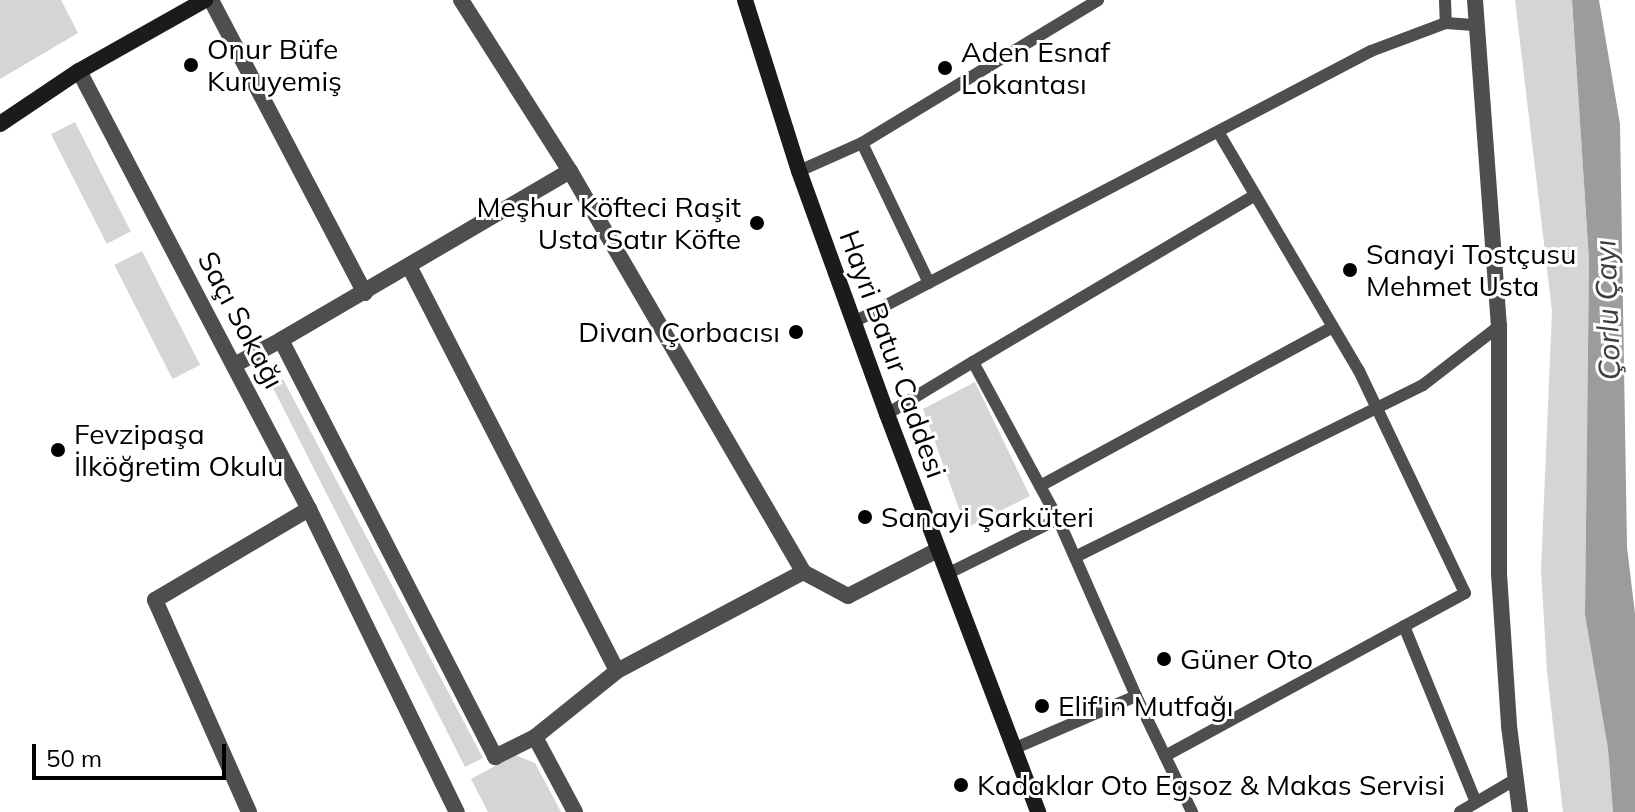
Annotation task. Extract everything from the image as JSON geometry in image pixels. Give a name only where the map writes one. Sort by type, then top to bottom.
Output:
[{"type":"main road","points":[[0,124],[79,71],[205,0]]},
{"type":"main road","name":"Hayri Batur Caddesi","points":[[745,0],[799,171],[1036,811]]},
{"type":"street","points":[[211,0],[365,293]]},
{"type":"street","points":[[461,0],[570,171],[803,572],[848,596],[938,550]]},
{"type":"street","points":[[1475,0],[1499,326],[1499,574],[1520,812]]},
{"type":"street","name":"Saçı Sokağı","points":[[79,71],[236,364],[457,812]]},
{"type":"street","points":[[236,364],[410,268],[570,171]]},
{"type":"street","points":[[410,268],[617,671]]},
{"type":"street","points":[[281,340],[495,757],[535,737],[617,671],[803,572]]},
{"type":"street","points":[[249,812],[155,600],[309,509]]},
{"type":"street","points":[[535,737],[575,812]]},
{"type":"lane","points":[[799,171],[862,143],[1098,0]]},
{"type":"lane","points":[[1445,0],[1446,23]]},
{"type":"lane","points":[[854,322],[1371,51],[1446,23],[1477,25]]},
{"type":"lane","points":[[1165,756],[1465,593],[1376,406],[1218,132]]},
{"type":"lane","points":[[862,143],[929,283]]},
{"type":"lane","points":[[887,414],[1255,195]]},
{"type":"lane","points":[[1075,557],[1423,385],[1499,326]]},
{"type":"lane","points":[[1040,486],[1333,327]]},
{"type":"lane","points":[[973,362],[1058,519],[1136,696],[1192,812]]},
{"type":"lane","points":[[947,574],[1058,519]]},
{"type":"lane","points":[[1404,626],[1476,802]]},
{"type":"lane","points":[[1013,749],[1136,696]]},
{"type":"lane","points":[[1460,812],[1516,779]]},
{"type":"shaded area","points":[[0,0],[61,0],[78,33],[0,79]]},
{"type":"shaded area","points":[[1515,0],[1572,0],[1589,260],[1585,615],[1608,749],[1613,812],[1563,812],[1547,672],[1541,570],[1552,311]]},
{"type":"shaded area","points":[[75,122],[131,232],[107,244],[51,134]]},
{"type":"shaded area","points":[[142,251],[200,365],[172,379],[114,265]]},
{"type":"shaded area","points":[[283,379],[483,758],[465,767],[272,386]]},
{"type":"shaded area","points":[[975,382],[1030,496],[966,528],[923,409]]},
{"type":"shaded area","points":[[515,755],[535,763],[561,812],[488,812],[471,779]]},
{"type":"water","name":"Çorlu Çayı","points":[[1572,0],[1599,0],[1620,124],[1627,547],[1635,614],[1635,812],[1613,812],[1608,749],[1585,615],[1589,260]]},
{"type":"place","name":"Onur Büfe Kuruyemiş","points":[[191,65]]},
{"type":"place","name":"Aden Esnaf Lokantası","points":[[945,68]]},
{"type":"place","name":"Meşhur Köfteci Raşit Usta Satır Köfte","points":[[757,223]]},
{"type":"place","name":"Sanayi Tostçusu Mehmet Usta","points":[[1350,270]]},
{"type":"place","name":"Divan Çorbacısı","points":[[796,332]]},
{"type":"place","name":"Fevzipaşa İlköğretim Okulu","points":[[58,450]]},
{"type":"place","name":"Sanayi Şarküteri","points":[[865,517]]},
{"type":"place","name":"Güner Oto","points":[[1164,659]]},
{"type":"place","name":"Elif'in Mutfağı","points":[[1042,706]]},
{"type":"place","name":"Kadaklar Oto Egsoz & Makas Servisi","points":[[961,785]]}]
